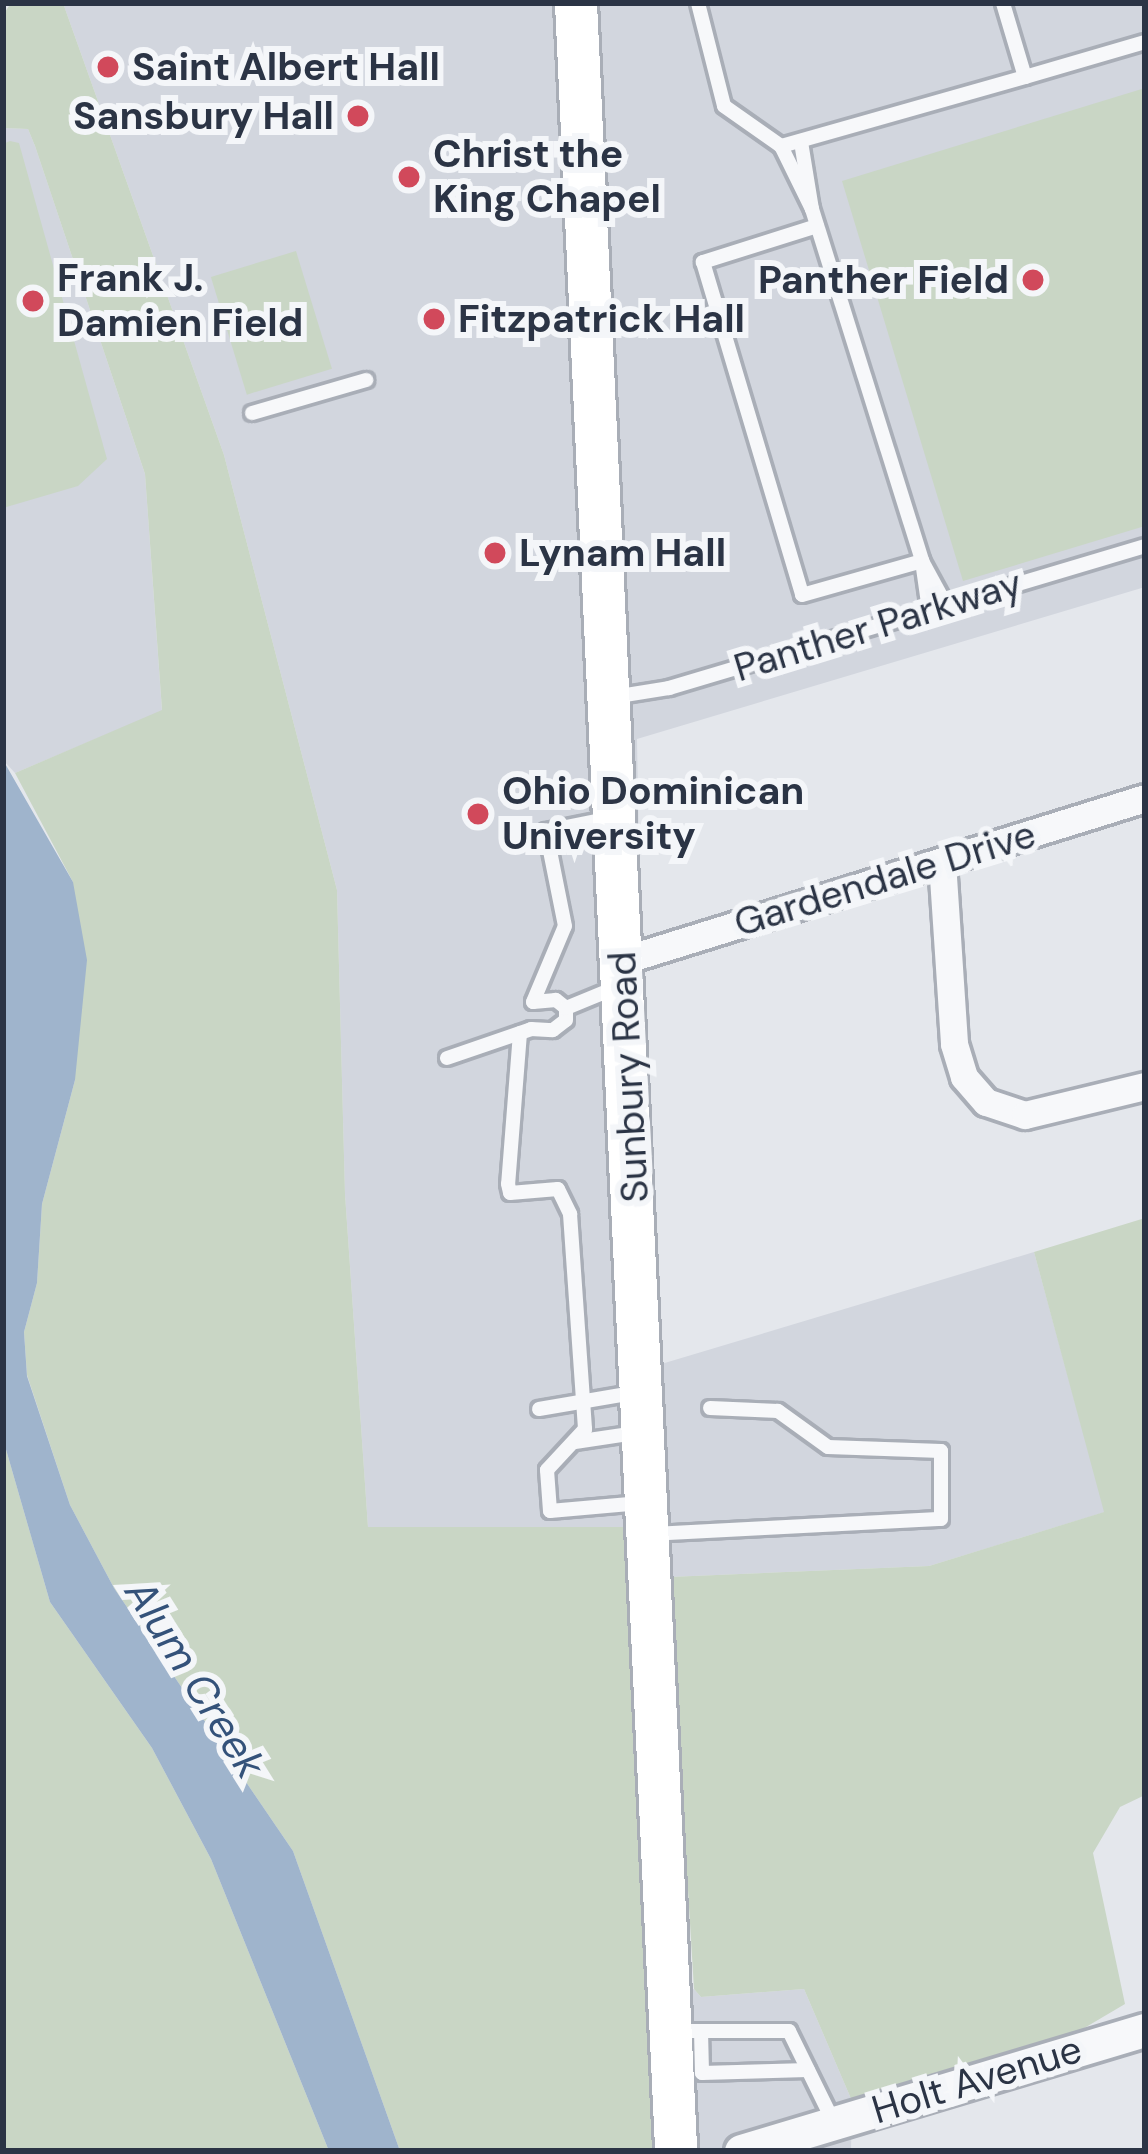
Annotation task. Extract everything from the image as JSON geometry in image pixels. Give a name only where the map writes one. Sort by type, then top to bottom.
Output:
[{"type":"main road","name":"Sunbury Road","points":[[576,3],[651,1518],[688,2031],[676,2151]]},
{"type":"street","name":"Gardendale Drive","points":[[625,972],[942,862],[1145,798]]},
{"type":"street","points":[[942,862],[954,1044],[964,1077],[986,1102],[1025,1115],[1145,1086]]},
{"type":"street","name":"Holt Avenue","points":[[756,2149],[1145,2030]]},
{"type":"lane","points":[[698,3],[724,106],[781,146],[812,209],[922,561],[929,610]]},
{"type":"lane","points":[[1003,3],[1025,77]]},
{"type":"lane","points":[[781,146],[1145,42]]},
{"type":"lane","points":[[801,142],[812,209]]},
{"type":"lane","points":[[818,226],[703,262],[802,596],[922,561]]},
{"type":"lane","points":[[252,413],[366,380]]},
{"type":"lane","name":"Panther Parkway","points":[[608,698],[669,688],[1145,545]]},
{"type":"lane","points":[[922,561],[946,605]]},
{"type":"lane","points":[[616,817],[546,831],[565,926],[526,1031],[508,1184],[510,1193],[548,1187],[563,1194],[585,1430],[547,1470],[550,1511],[651,1518],[941,1519],[941,1451],[828,1447],[778,1411],[710,1408]]},
{"type":"lane","points":[[566,1008],[625,972]]},
{"type":"lane","points":[[533,1002],[556,1000],[566,1008]]},
{"type":"lane","points":[[447,1058],[526,1031],[553,1030],[566,1020],[566,1008]]},
{"type":"lane","points":[[538,1409],[583,1400],[646,1412]]},
{"type":"lane","points":[[575,1442],[646,1412]]},
{"type":"lane","points":[[808,2070],[702,2072],[688,2031],[789,2031],[834,2123]]},
{"type":"shaded area","name":"Ohio Dominican University","points":[[63,3],[1145,3],[1145,587],[637,739],[648,1368],[1034,1252],[1105,1512],[929,1566],[669,1577],[637,1527],[368,1527],[345,1194],[337,890],[224,455]]},
{"type":"shaded area","points":[[3,128],[28,129],[35,146],[145,474],[162,711],[15,773],[3,760]]},
{"type":"shaded area","points":[[694,1989],[701,1997],[804,1989],[852,2101],[851,2151],[662,2151],[654,2002]]},
{"type":"green space","points":[[11,3],[63,3],[224,455],[337,890],[345,1194],[368,1527],[637,1527],[662,2151],[400,2151],[293,1851],[114,1588],[70,1505],[27,1375],[24,1332],[37,1283],[42,1204],[75,1080],[73,882],[15,773],[162,710],[145,474],[35,146],[28,129],[3,128],[3,15]]},
{"type":"green space","points":[[1145,88],[1145,526],[963,581],[842,181]]},
{"type":"green space","name":"Frank J. Damien Field","points":[[19,143],[107,459],[78,486],[3,508],[3,144]]},
{"type":"green space","points":[[296,251],[332,369],[247,395],[211,277]]},
{"type":"green space","points":[[1145,1218],[1145,1795],[1120,1807],[1093,1853],[1125,2004],[1064,2040],[852,2101],[804,1989],[701,1997],[694,1989],[669,1577],[929,1566],[1104,1512],[1034,1252]]},
{"type":"green space","points":[[3,1439],[50,1602],[152,1748],[211,1859],[329,2151],[3,2151]]},
{"type":"water","points":[[3,760],[73,882],[87,960],[75,1080],[42,1204],[37,1283],[24,1332],[27,1376],[70,1505],[114,1588],[293,1851],[400,2151],[329,2151],[211,1859],[152,1748],[50,1602],[3,1439]]},
{"type":"place","name":"Saint Albert Hall","points":[[108,67]]},
{"type":"place","name":"Sansbury Hall","points":[[358,116]]},
{"type":"place","name":"Christ the King Chapel","points":[[409,177]]},
{"type":"place","name":"Panther Field","points":[[1033,280]]},
{"type":"place","name":"Frank J. Damien Field","points":[[33,301]]},
{"type":"place","name":"Fitzpatrick Hall","points":[[434,319]]},
{"type":"place","name":"Lynam Hall","points":[[495,553]]},
{"type":"place","name":"Ohio Dominican University","points":[[478,814]]},
{"type":"water label","name":"Alum Creek","points":[[195,1679]]}]
